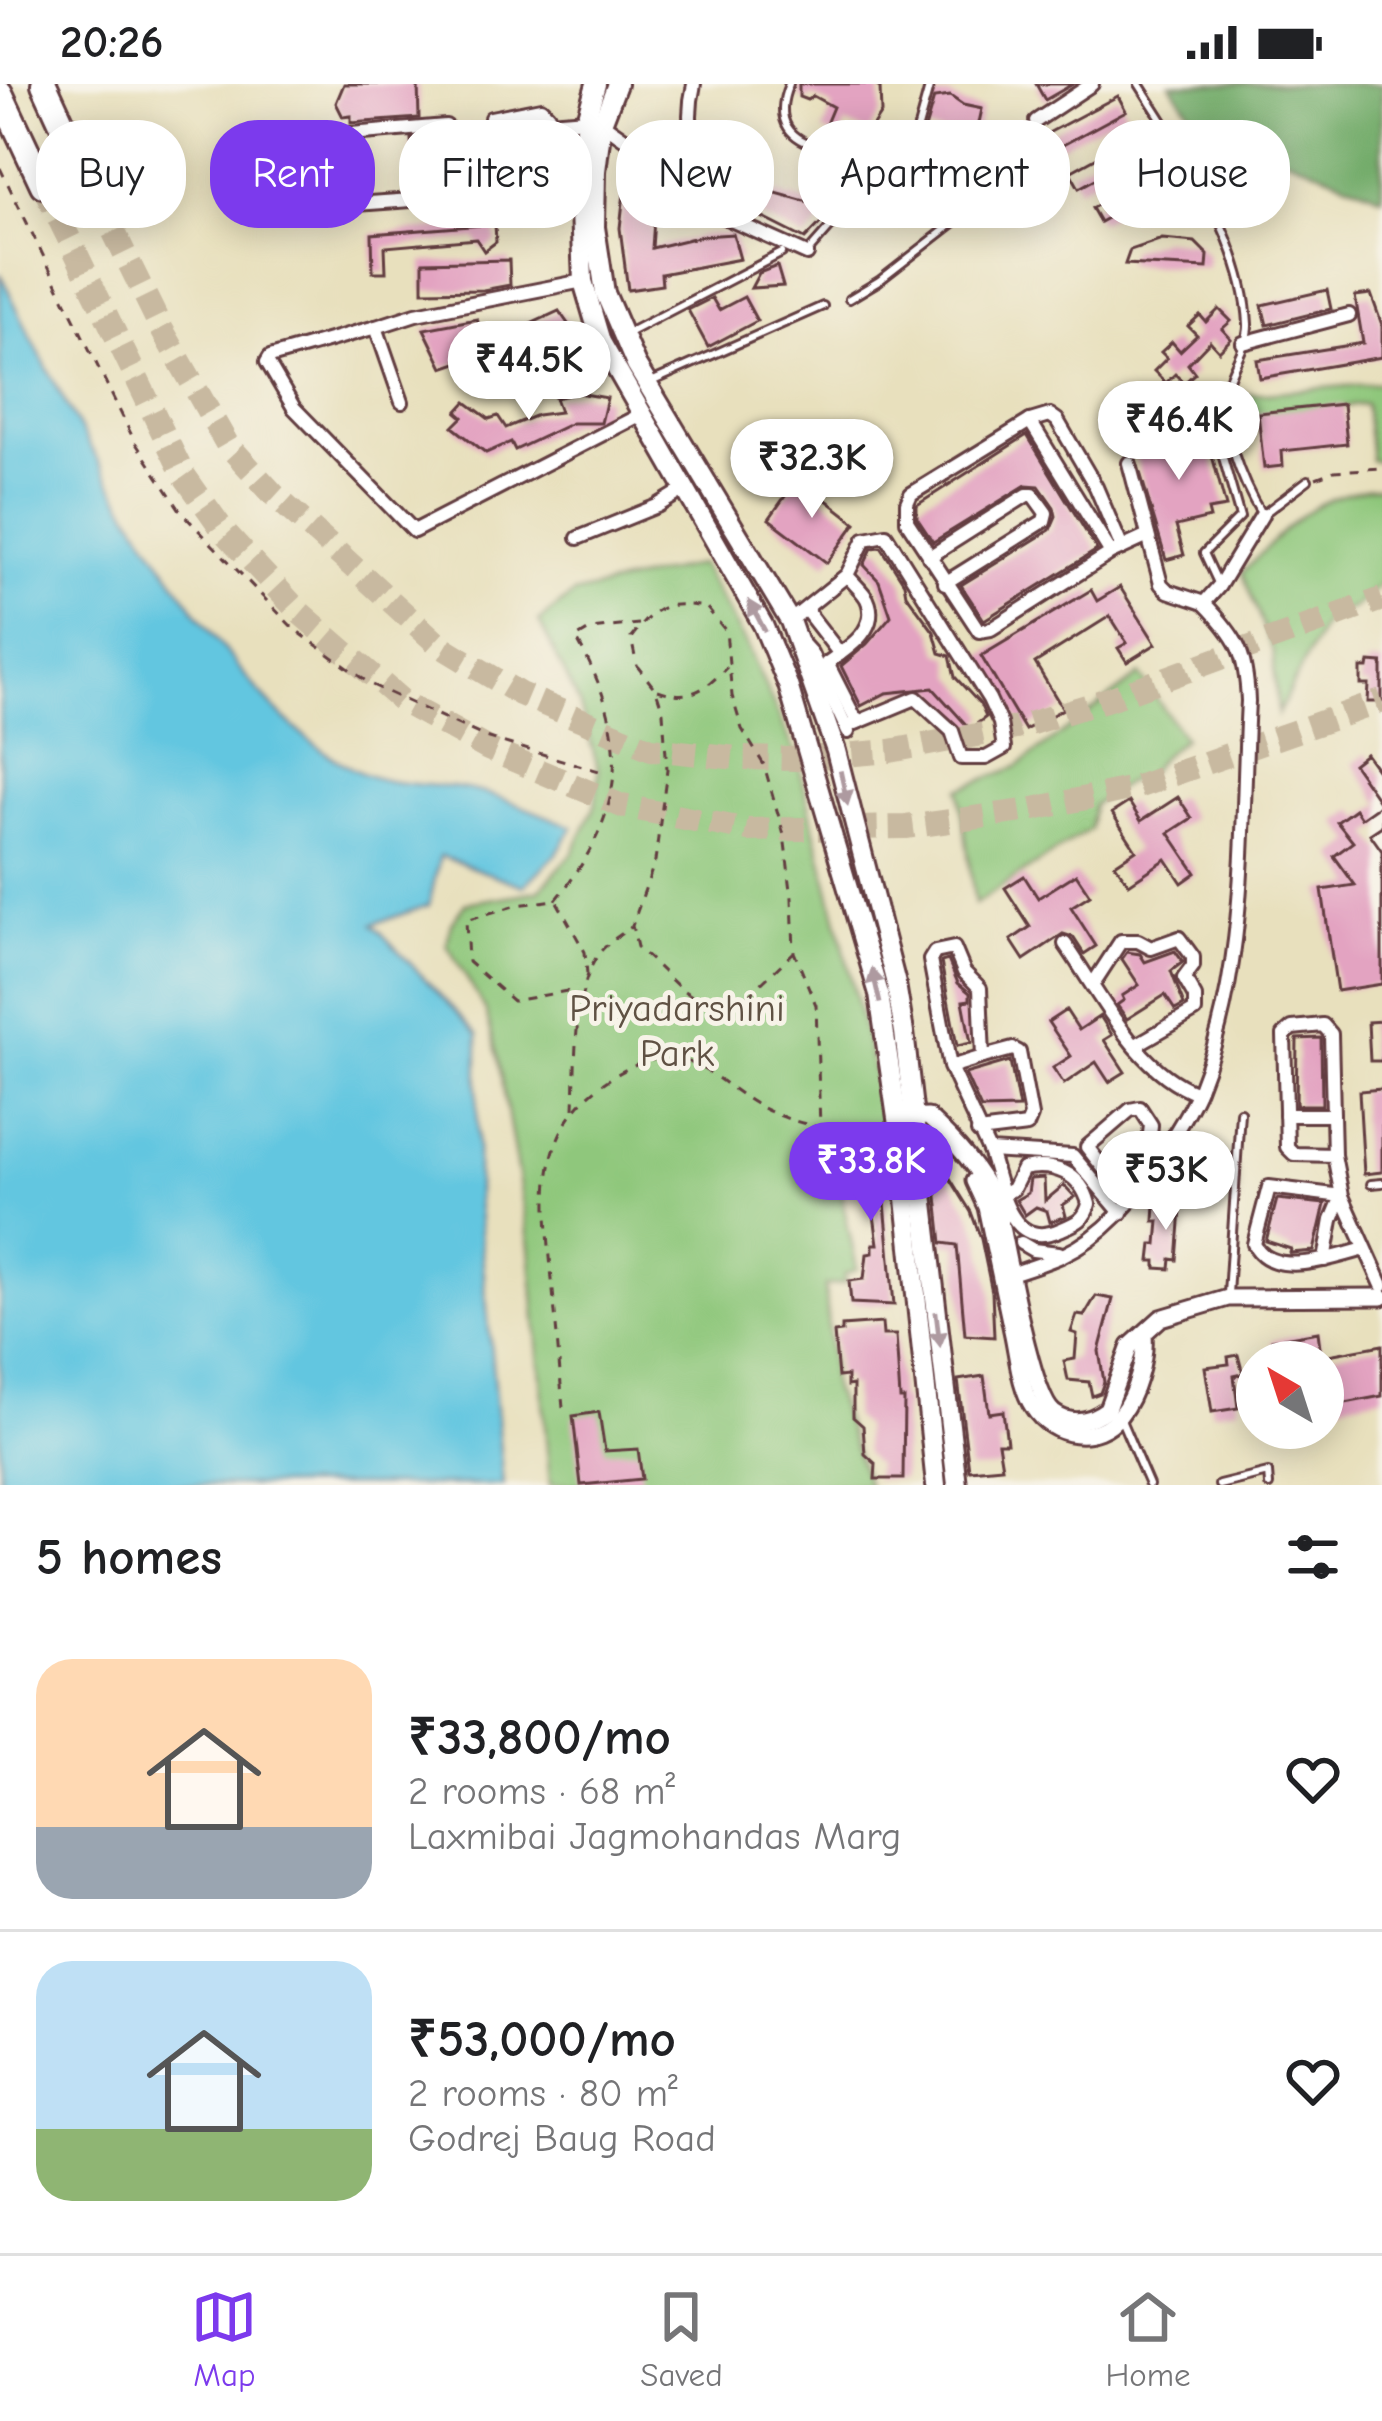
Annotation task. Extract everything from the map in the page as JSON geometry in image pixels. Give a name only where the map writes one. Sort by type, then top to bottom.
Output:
[{"type":"highway","points":[[44,84],[60,120]]},
{"type":"highway","points":[[0,93],[36,170]]},
{"type":"main road","points":[[596,84],[595,227],[605,293],[638,387],[642,414],[763,625],[788,686],[879,994],[903,1122]]},
{"type":"main road","points":[[592,129],[617,84]]},
{"type":"main road","points":[[581,228],[584,281],[608,355],[692,458],[798,622],[892,968],[903,1122],[934,1373],[957,1483]]},
{"type":"main road","points":[[674,470],[692,458]]},
{"type":"main road","points":[[934,1373],[936,1485]]},
{"type":"street","points":[[689,120],[694,84]]},
{"type":"street","points":[[1038,120],[1093,84]]},
{"type":"street","points":[[491,120],[541,108],[549,120]]},
{"type":"street","points":[[594,121],[616,135]]},
{"type":"street","points":[[446,126],[456,136],[462,195],[343,206],[336,196],[330,140],[339,135],[446,126]]},
{"type":"street","points":[[749,228],[807,254]]},
{"type":"street","points":[[584,281],[481,300],[266,362],[294,408],[414,531],[642,414]]},
{"type":"street","points":[[1243,344],[1348,315]]},
{"type":"street","points":[[376,327],[402,402]]},
{"type":"street","points":[[1117,550],[1096,487],[1050,415],[1030,422],[911,494],[907,503],[907,521],[974,628],[985,631],[1148,536]]},
{"type":"street","points":[[1030,422],[1117,550]]},
{"type":"street","points":[[1007,1275],[1066,1254],[1121,1213],[1148,1178],[1197,1093],[1228,994],[1237,919],[1246,668],[1239,643],[1204,604],[1168,592],[1161,584],[1129,463]]},
{"type":"street","points":[[578,538],[657,506],[685,489]]},
{"type":"street","points":[[929,557],[1027,495],[1034,495],[1046,513],[1044,521],[945,583]]},
{"type":"street","points":[[1204,604],[1262,515]]},
{"type":"street","points":[[798,622],[847,575],[865,539],[886,535],[989,700],[1000,723],[1004,748],[986,758],[961,758],[952,731],[916,698],[850,727]]},
{"type":"street","points":[[847,575],[868,600],[869,618],[861,638],[827,663],[850,727]]},
{"type":"street","points":[[798,622],[840,654]]},
{"type":"street","points":[[798,622],[850,727]]},
{"type":"street","points":[[1093,984],[1121,941],[1138,940],[1151,948],[1178,938],[1193,957],[1184,978],[1196,1011],[1136,1046]]},
{"type":"street","points":[[1065,944],[1136,1046],[1174,1085],[1197,1093]]},
{"type":"street","points":[[983,1057],[980,988],[964,972],[957,950],[934,952],[930,960],[950,1067],[989,1151],[1011,1220],[1030,1242],[1066,1254]]},
{"type":"street","points":[[1334,1155],[1290,1152],[1284,1035],[1292,1028],[1323,1025],[1331,1034],[1334,1155],[1342,1196],[1382,1286]]},
{"type":"street","points":[[950,1067],[1013,1049],[1019,1052],[1031,1116],[1027,1126],[978,1132]]},
{"type":"street","points":[[1110,1188],[1146,1156],[1151,1125],[1140,1108],[1130,1110],[1087,1147],[1121,1213]]},
{"type":"street","points":[[1286,1115],[1333,1115]]},
{"type":"street","points":[[903,1122],[928,1118],[951,1138],[955,1152],[979,1180],[1035,1381],[1054,1413],[1082,1422],[1107,1409],[1130,1346],[1161,1318],[1228,1298],[1382,1298]]},
{"type":"street","points":[[989,1151],[1066,1154],[1110,1188]]},
{"type":"street","points":[[1004,1194],[1013,1189],[1023,1169],[1041,1166],[1074,1175],[1085,1190],[1088,1212],[1079,1221],[1030,1242]]},
{"type":"street","points":[[1342,1196],[1274,1185],[1264,1196],[1254,1244],[1258,1253],[1304,1266],[1365,1249]]},
{"type":"street","points":[[1325,1260],[1342,1196]]},
{"type":"street","points":[[1007,1275],[1023,1383],[1035,1412],[1049,1424],[1077,1435],[1089,1434],[1120,1417],[1145,1349],[1144,1335]]},
{"type":"street","points":[[926,1485],[957,1483]]},
{"type":"lane","points":[[789,84],[782,117],[798,135]]},
{"type":"lane","points":[[919,120],[930,84]]},
{"type":"lane","points":[[1139,84],[1229,240],[1248,328],[1225,389],[1225,407],[1248,494],[1262,515],[1308,480]]},
{"type":"lane","points":[[807,254],[830,228]]},
{"type":"lane","points":[[850,299],[945,228]]},
{"type":"lane","points":[[621,336],[782,253]]},
{"type":"lane","points":[[638,387],[824,306]]},
{"type":"lane","points":[[485,379],[588,365],[608,355]]},
{"type":"lane","points":[[1156,422],[1210,412],[1240,517],[1204,553],[1219,586]]},
{"type":"lane","points":[[1228,1298],[1240,1112]]},
{"type":"lane","points":[[1371,1184],[1382,1183]]},
{"type":"lane","points":[[1120,1417],[1149,1485]]},
{"type":"lane","points":[[1219,1485],[1268,1473],[1269,1485]]},
{"type":"path","points":[[0,168],[135,442],[182,513],[293,628],[370,684],[485,737],[599,771]]},
{"type":"path","points":[[1308,480],[1334,471],[1382,467]]},
{"type":"path","points":[[587,974],[602,950],[632,926],[663,822],[667,770],[663,712],[656,690],[637,666],[631,638],[650,613],[675,603],[706,607],[726,631],[737,713],[764,765],[784,836],[794,952],[816,1005],[820,1126]]},
{"type":"path","points":[[584,999],[567,991],[512,1001],[468,962],[466,920],[556,900],[574,878],[612,790],[616,747],[608,702],[576,638],[591,629],[642,624]]},
{"type":"path","points":[[656,690],[679,697],[708,687],[728,666]]},
{"type":"path","points":[[556,900],[585,952],[587,974],[576,1036],[574,1112]]},
{"type":"path","points":[[632,926],[638,947],[656,967],[706,1005],[740,1004],[794,952]]},
{"type":"path","points":[[563,1407],[544,1190],[552,1154],[574,1112],[595,1088],[632,1065],[678,1058],[720,1078],[768,1111],[820,1126],[903,1122]]},
{"type":"green space","points":[[1170,84],[1382,84],[1382,197],[1290,159],[1290,120],[1196,120]]},
{"type":"green space","points":[[1382,383],[1382,461],[1371,460],[1365,404],[1235,419],[1231,396]]},
{"type":"green space","points":[[1382,488],[1382,582],[1355,607],[1326,619],[1278,714],[1273,652],[1242,573],[1312,508]]},
{"type":"green space","name":"Priyadarshini Park","points":[[700,564],[747,646],[797,757],[888,1134],[829,1136],[857,1269],[844,1275],[845,1283],[825,1286],[832,1386],[868,1485],[550,1485],[530,1247],[498,1057],[485,1009],[447,945],[451,923],[466,903],[538,891],[573,853],[595,806],[599,771],[579,703],[539,621],[574,594]]},
{"type":"green space","points":[[1140,675],[1184,738],[1143,781],[1129,781],[1093,805],[1090,829],[975,904],[959,789],[1017,767]]},
{"type":"water","points":[[0,273],[66,403],[138,526],[227,653],[284,718],[328,754],[366,775],[475,791],[573,827],[556,854],[524,886],[440,856],[429,905],[373,924],[478,1035],[477,1197],[503,1485],[0,1485]]},
{"type":"building","points":[[344,84],[418,84],[419,118],[351,120],[351,116],[343,117],[336,103]]},
{"type":"building","points":[[799,84],[873,84],[880,88],[881,113],[876,120],[828,120],[833,107],[813,96],[799,97]]},
{"type":"building","points":[[1036,84],[1073,84],[1045,100]]},
{"type":"building","points":[[950,96],[982,109],[980,120],[928,120],[934,98]]},
{"type":"building","points":[[1118,96],[1126,111],[1109,120],[1094,120],[1094,128],[1070,141],[1070,121]]},
{"type":"building","points":[[1094,159],[1094,180],[1079,188],[1070,172]]},
{"type":"building","points":[[774,192],[798,199],[798,228],[816,228],[805,239],[774,223]]},
{"type":"building","points":[[495,228],[496,242],[484,251],[476,239],[385,247],[386,272],[373,272],[372,234]]},
{"type":"building","points":[[620,228],[653,228],[652,248],[733,234],[740,259],[661,274],[662,285],[628,290]]},
{"type":"building","points":[[1162,239],[1195,242],[1208,255],[1207,268],[1125,264],[1130,250]]},
{"type":"building","points":[[509,260],[510,285],[423,291],[423,262]]},
{"type":"building","points":[[777,266],[783,286],[751,288],[759,273]]},
{"type":"building","points":[[1327,290],[1331,309],[1267,325],[1262,305]]},
{"type":"building","points":[[1371,294],[1382,325],[1382,357],[1260,378],[1257,360],[1363,343],[1355,296]]},
{"type":"building","points":[[744,297],[757,321],[708,347],[688,310],[712,298],[719,310]]},
{"type":"building","points":[[1219,309],[1231,321],[1222,329],[1231,339],[1219,351],[1210,341],[1188,364],[1195,373],[1184,383],[1175,374],[1166,383],[1154,371],[1167,358],[1161,352],[1172,342],[1180,351],[1197,335],[1188,326],[1200,315],[1206,322]]},
{"type":"building","points":[[559,311],[571,328],[566,330],[570,338],[532,356],[520,329]]},
{"type":"building","points":[[477,319],[489,352],[443,368],[424,329]]},
{"type":"building","points":[[578,393],[607,398],[601,423],[572,423],[515,450],[511,442],[486,453],[453,427],[463,417],[457,412],[466,402],[489,419],[498,416],[506,428],[537,415],[560,412],[555,398]]},
{"type":"building","points":[[1343,404],[1347,444],[1282,451],[1283,466],[1264,468],[1258,413]]},
{"type":"building","points":[[1204,426],[1226,507],[1208,510],[1210,518],[1176,526],[1184,555],[1166,560],[1134,452],[1138,451],[1136,443]]},
{"type":"building","points":[[1027,435],[1097,550],[984,620],[961,585],[1050,530],[1054,507],[1039,486],[1026,485],[933,542],[917,518],[917,505]]},
{"type":"building","points":[[798,478],[856,523],[827,563],[769,519]]},
{"type":"building","points":[[881,547],[906,594],[934,632],[940,653],[950,656],[955,677],[980,704],[986,717],[970,729],[933,688],[886,693],[861,706],[841,666],[891,616],[879,581],[864,565],[872,548]]},
{"type":"building","points":[[1120,587],[1156,644],[1127,662],[1118,648],[1127,643],[1110,616],[1035,663],[1063,709],[1025,730],[981,656],[1091,590],[1097,601]]},
{"type":"building","points":[[1369,662],[1382,663],[1382,702],[1368,702],[1369,685],[1361,685],[1361,668],[1368,668]]},
{"type":"building","points":[[1366,754],[1382,776],[1382,826],[1370,834],[1382,851],[1382,984],[1337,991],[1322,890],[1355,885],[1334,856],[1353,842],[1337,822],[1355,809],[1361,818],[1381,804],[1353,764]]},
{"type":"building","points":[[1178,797],[1192,818],[1169,833],[1196,873],[1182,883],[1166,859],[1129,884],[1115,864],[1136,850],[1112,813],[1129,802],[1141,821]]},
{"type":"building","points":[[1076,874],[1090,895],[1071,907],[1096,946],[1084,954],[1073,937],[1063,934],[1024,960],[1011,940],[1030,927],[1005,888],[1024,876],[1038,898]]},
{"type":"building","points":[[1175,951],[1183,962],[1171,971],[1184,1005],[1175,1010],[1165,995],[1127,1019],[1117,1005],[1139,985],[1122,959],[1127,952],[1140,954],[1145,962]]},
{"type":"building","points":[[948,960],[958,983],[970,993],[970,1000],[963,1001],[971,1043],[957,1046],[941,962]]},
{"type":"building","points":[[1066,1010],[1079,1030],[1100,1016],[1112,1035],[1104,1040],[1125,1072],[1109,1082],[1096,1062],[1064,1084],[1053,1068],[1071,1056],[1048,1022]]},
{"type":"building","points":[[1382,1021],[1382,1061],[1370,1061],[1368,1022]]},
{"type":"building","points":[[1321,1038],[1322,1105],[1296,1105],[1297,1039]]},
{"type":"building","points":[[1010,1061],[1019,1108],[981,1109],[965,1074]]},
{"type":"building","points":[[1382,1089],[1382,1172],[1364,1174],[1359,1091]]},
{"type":"building","points":[[868,1139],[869,1147],[880,1146],[894,1305],[851,1303],[849,1281],[864,1279],[867,1254],[878,1244],[872,1200],[845,1171],[843,1141]]},
{"type":"building","points":[[943,1167],[971,1212],[981,1239],[992,1292],[994,1337],[965,1335],[957,1245],[942,1243],[934,1169]]},
{"type":"building","points":[[1044,1178],[1045,1201],[1064,1185],[1075,1197],[1063,1205],[1066,1216],[1050,1222],[1047,1211],[1036,1207],[1025,1215],[1016,1200],[1028,1193],[1030,1179]]},
{"type":"building","points":[[1160,1197],[1176,1198],[1175,1209],[1181,1210],[1177,1260],[1171,1259],[1170,1269],[1156,1268],[1156,1261],[1150,1261],[1152,1244],[1157,1244],[1155,1204],[1160,1205]]},
{"type":"building","points":[[1277,1199],[1325,1204],[1314,1251],[1290,1253],[1291,1249],[1266,1241]]},
{"type":"building","points":[[1096,1296],[1113,1299],[1099,1351],[1104,1382],[1100,1393],[1092,1396],[1089,1382],[1068,1380],[1064,1361],[1075,1359],[1077,1334],[1071,1332],[1077,1315],[1084,1316]]},
{"type":"building","points":[[882,1323],[883,1335],[896,1335],[900,1399],[904,1399],[903,1479],[875,1479],[876,1464],[865,1454],[863,1426],[853,1417],[853,1385],[847,1386],[847,1376],[838,1377],[834,1333],[842,1332],[842,1326]]},
{"type":"building","points":[[1318,1332],[1319,1341],[1272,1341]]},
{"type":"building","points":[[1382,1345],[1382,1396],[1344,1403],[1344,1352]]},
{"type":"building","points":[[1236,1355],[1236,1408],[1212,1412],[1205,1367],[1229,1364],[1228,1357]]},
{"type":"building","points":[[984,1376],[989,1413],[1003,1411],[1007,1443],[998,1443],[1002,1467],[969,1470],[958,1380]]},
{"type":"building","points":[[599,1412],[605,1451],[638,1449],[642,1479],[581,1485],[573,1416]]},
{"type":"tunnel","points":[[64,228],[183,474],[223,530],[298,611],[403,702],[488,749],[622,806],[748,830],[906,827],[1024,811],[1134,788],[1382,701]]},
{"type":"tunnel","points":[[112,228],[161,328],[227,444],[274,495],[439,645],[520,694],[651,749],[797,759],[890,751],[1016,728],[1112,698],[1382,599]]}]
